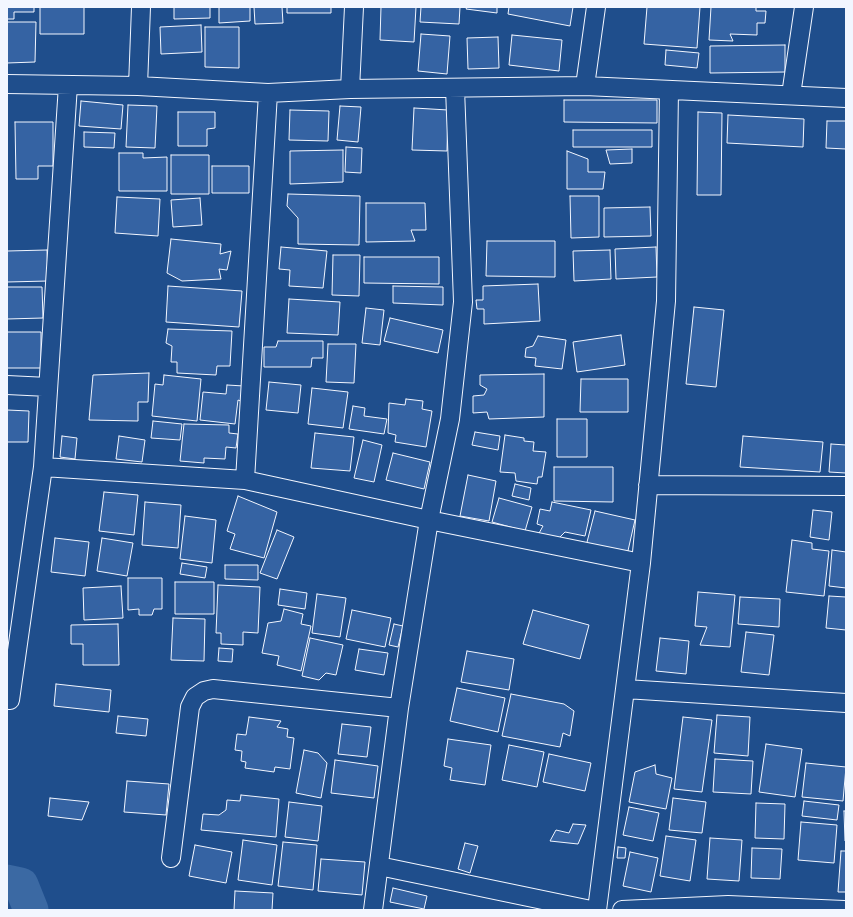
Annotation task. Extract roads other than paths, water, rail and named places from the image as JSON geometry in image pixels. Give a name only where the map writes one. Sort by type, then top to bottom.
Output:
[{"type":"street","points":[[138,86],[141,7]]},
{"type":"street","points":[[350,90],[354,7]]},
{"type":"street","points":[[585,86],[596,7]]},
{"type":"street","points":[[791,94],[804,7]]},
{"type":"street","points":[[7,84],[138,86],[268,93],[585,86],[791,94],[846,98]]},
{"type":"street","points":[[10,700],[43,467],[68,84]]},
{"type":"street","points":[[373,910],[399,708],[429,520],[450,419],[463,302],[455,88]]},
{"type":"street","points":[[596,910],[641,563],[666,301],[669,90]]},
{"type":"street","points":[[245,480],[268,93]]},
{"type":"street","points":[[7,385],[48,386]]},
{"type":"street","points":[[43,467],[245,480],[429,520],[641,563]]},
{"type":"street","points":[[648,486],[846,486]]},
{"type":"street","points":[[170,858],[190,707],[194,697],[204,691],[213,689],[399,708]]},
{"type":"street","points":[[625,689],[846,703]]},
{"type":"street","points":[[379,866],[590,910]]},
{"type":"street","points":[[622,910],[728,907],[844,910]]},
{"type":"waterway","points":[[7,882],[21,885],[31,910]]}]
